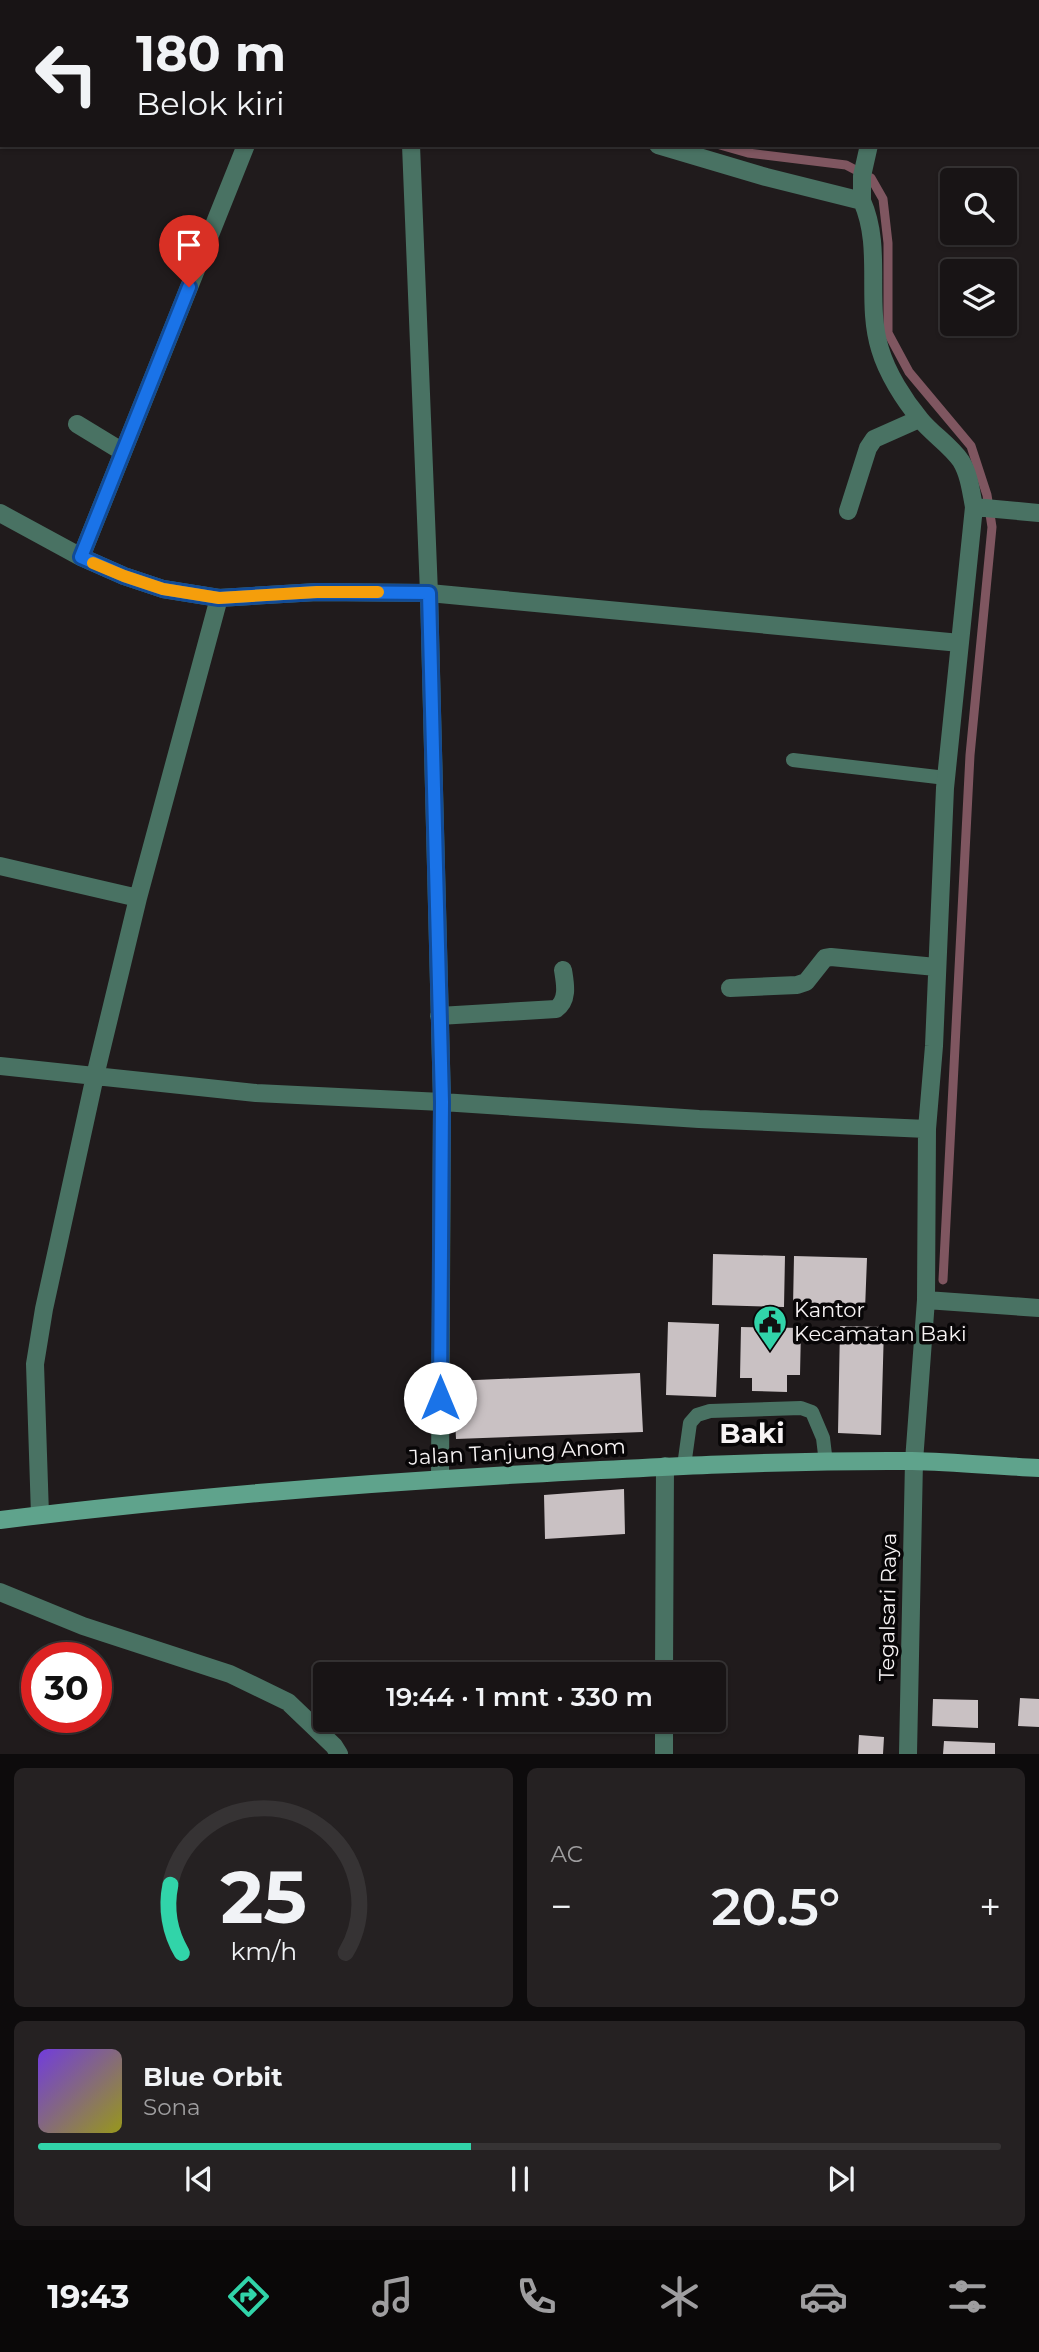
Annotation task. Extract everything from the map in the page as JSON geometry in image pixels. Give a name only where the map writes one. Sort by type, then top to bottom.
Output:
[{"type":"main road","name":"Jalan Tanjung Anom","points":[[0,1520],[111,1506],[439,1479],[665,1466],[914,1461],[1039,1468]]},
{"type":"street","points":[[81,557],[245,147]]},
{"type":"street","points":[[411,147],[429,593],[442,1102],[439,1479]]},
{"type":"street","points":[[665,147],[862,201]]},
{"type":"street","name":"Tegalsari Raya","points":[[869,147],[863,170],[862,201],[868,215],[873,243],[873,312],[880,350],[919,419],[960,459],[984,508],[960,643],[946,778],[934,1045],[927,1129],[926,1300],[914,1461],[908,1754]]},
{"type":"street","points":[[848,511],[868,448],[874,439],[919,419]]},
{"type":"street","points":[[78,424],[123,452]]},
{"type":"street","points":[[984,508],[1039,513]]},
{"type":"street","points":[[0,513],[81,557],[124,576],[163,589],[219,598],[317,592],[429,593],[960,643]]},
{"type":"street","points":[[40,1515],[36,1364],[44,1309],[95,1076],[138,898],[219,598]]},
{"type":"street","points":[[0,866],[138,898]]},
{"type":"street","points":[[730,988],[797,985],[806,982],[825,958],[831,957],[936,967]]},
{"type":"street","points":[[439,1016],[556,1009],[562,1005],[566,991],[564,970]]},
{"type":"street","points":[[0,1066],[256,1093],[699,1119],[927,1129]]},
{"type":"street","points":[[926,1300],[1039,1308]]},
{"type":"street","points":[[664,1662],[665,1466]]},
{"type":"street","points":[[0,1592],[83,1626],[230,1674],[288,1702],[339,1754]]},
{"type":"street","points":[[664,1732],[664,1754]]},
{"type":"lane","points":[[793,760],[946,778]]},
{"type":"lane","points":[[684,1466],[690,1423],[697,1415],[710,1411],[801,1408],[812,1412],[822,1438],[826,1463]]},
{"type":"building","points":[[713,1254],[785,1256],[784,1307],[712,1305]]},
{"type":"building","points":[[794,1256],[867,1258],[865,1310],[793,1307]]},
{"type":"building","points":[[668,1322],[719,1324],[716,1397],[666,1395]]},
{"type":"building","points":[[840,1326],[884,1327],[881,1435],[838,1433]]},
{"type":"building","name":"Kantor Kecamatan Baki","points":[[741,1327],[801,1328],[800,1375],[787,1375],[787,1392],[752,1391],[752,1378],[740,1378]]},
{"type":"building","points":[[640,1373],[643,1432],[456,1439],[453,1381]]},
{"type":"building","points":[[624,1489],[625,1534],[545,1539],[544,1495]]},
{"type":"building","points":[[1020,1698],[1039,1699],[1039,1727],[1018,1726]]},
{"type":"building","points":[[933,1699],[978,1700],[978,1728],[932,1726]]},
{"type":"building","points":[[859,1735],[884,1737],[883,1754],[858,1754]]},
{"type":"building","points":[[944,1741],[995,1743],[995,1754],[943,1754]]},
{"type":"waterway","points":[[727,147],[748,153],[846,165],[871,178],[883,199],[888,243],[888,333],[909,372],[971,446],[987,495],[992,527],[970,755],[943,1280]]},
{"type":"slow traffic","points":[[93,563],[163,589],[219,598],[317,592],[378,592]]},
{"type":"place","name":"Kantor Kecamatan Baki","points":[[770,1352]]},
{"type":"district","name":"Baki","points":[[752,1433]]},
{"type":"route","points":[[189,287],[81,557],[163,589],[219,598],[317,592],[429,593],[442,1102],[440,1398]]}]
